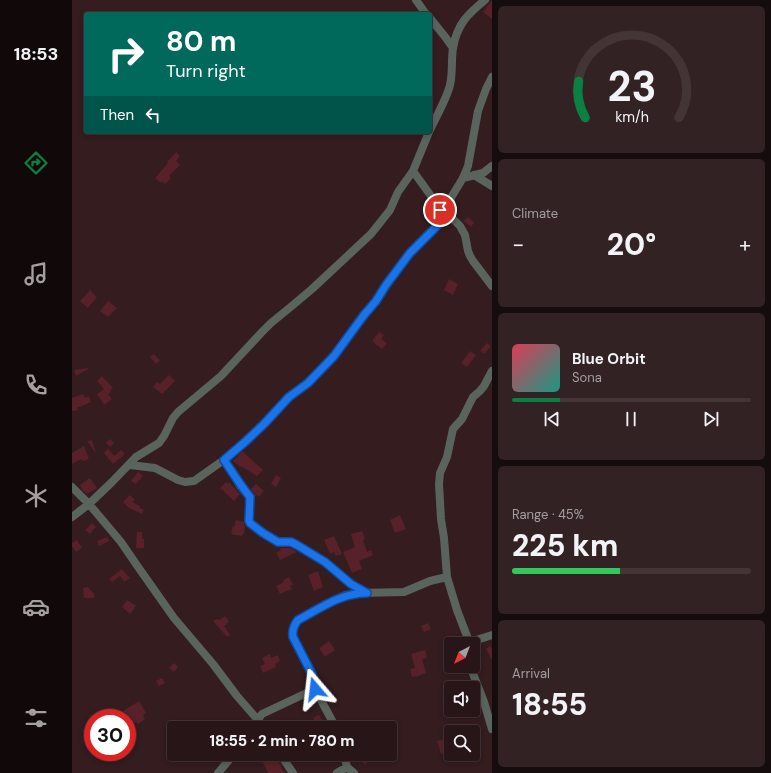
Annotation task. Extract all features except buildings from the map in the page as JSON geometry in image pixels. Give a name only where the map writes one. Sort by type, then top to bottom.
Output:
[{"type":"street","points":[[416,0],[425,12]]},
{"type":"street","points":[[432,127],[450,86],[453,48],[458,30],[461,24],[476,7],[485,0]]},
{"type":"street","points":[[432,20],[453,48]]},
{"type":"street","points":[[130,465],[156,468],[178,480],[188,482],[194,481],[224,460],[245,442],[289,397],[308,383],[334,356],[410,253],[442,221],[452,196],[463,178],[468,166],[478,111],[492,77]]},
{"type":"street","points":[[72,517],[89,504],[140,455],[160,443],[173,418],[178,412],[221,376],[275,319],[312,289],[371,234],[390,210],[398,192],[413,171],[429,134]]},
{"type":"street","points":[[463,178],[483,172],[492,166]]},
{"type":"street","points":[[413,171],[437,207],[446,213],[463,230],[473,262],[492,286]]},
{"type":"street","points":[[474,175],[492,186]]},
{"type":"street","points":[[467,637],[446,577],[439,487],[440,473],[447,458],[453,429],[462,419],[473,397],[484,386],[492,371]]},
{"type":"street","points":[[224,460],[240,486],[250,497],[250,523],[278,542],[291,542],[297,545],[325,562],[351,584],[367,593]]},
{"type":"street","points":[[72,487],[89,504],[121,542],[164,605],[257,719],[262,714],[315,689]]},
{"type":"street","points":[[332,721],[315,689],[312,674],[293,637],[292,633],[295,623],[334,600],[346,595],[360,593],[404,592],[430,581],[446,577]]},
{"type":"street","points":[[480,639],[492,635]]},
{"type":"street","points":[[473,673],[484,702],[492,729]]},
{"type":"street","points":[[218,773],[228,761]]},
{"type":"street","points":[[285,761],[293,773]]},
{"type":"street","points":[[346,761],[347,767],[354,773]]},
{"type":"street","points":[[337,773],[347,767]]},
{"type":"route","points":[[315,689],[312,674],[293,637],[292,633],[295,623],[334,600],[346,595],[367,593],[352,586],[325,562],[297,545],[291,542],[278,542],[250,523],[250,497],[240,486],[224,460],[264,424],[289,397],[308,383],[334,356],[410,253],[442,221],[446,213],[440,210]]}]
